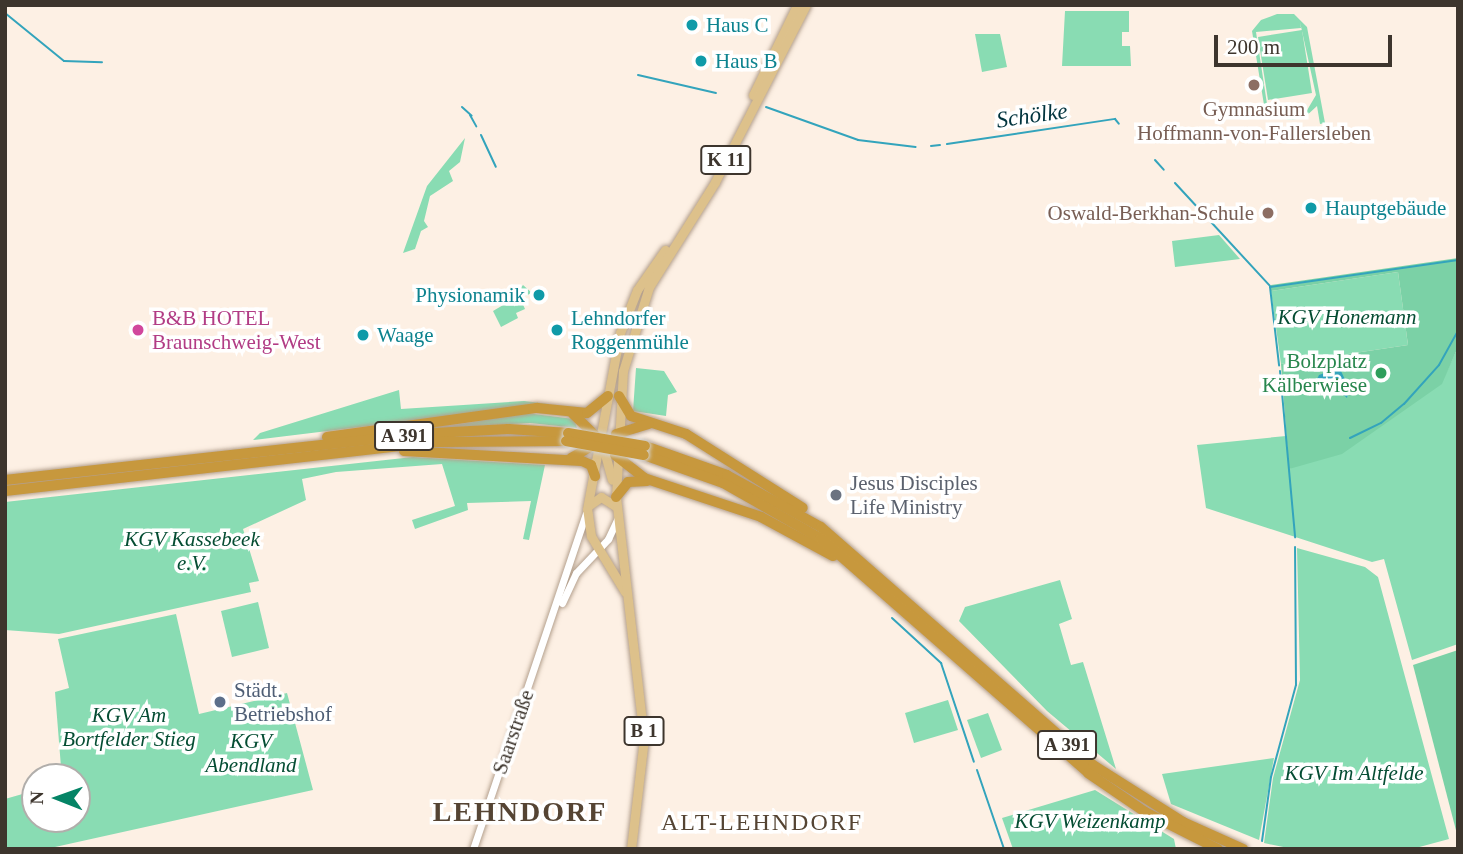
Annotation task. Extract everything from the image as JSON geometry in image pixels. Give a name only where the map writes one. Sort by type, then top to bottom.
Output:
[{"type":"highway","points":[[242,453],[537,408],[592,412],[615,399],[631,416],[665,425],[774,488],[811,513],[821,527]]},
{"type":"highway","points":[[568,411],[609,442],[632,471],[653,482],[761,517],[809,541],[882,588]]},
{"type":"highway","points":[[561,460],[609,442],[635,425],[665,425]]},
{"type":"highway","name":"A 391","points":[[5,477],[470,430],[567,437],[644,451],[727,475],[821,527],[1093,765],[1152,805],[1243,849]]},
{"type":"highway","name":"A 391","points":[[5,491],[373,449],[495,439],[567,437]]},
{"type":"highway","points":[[373,449],[589,462],[595,473]]},
{"type":"highway","name":"A 391","points":[[644,451],[702,474],[774,508],[820,538],[882,588],[1088,773],[1145,812],[1218,849]]},
{"type":"highway","points":[[617,504],[628,482],[653,482]]},
{"type":"main road","name":"K 11","points":[[615,399],[621,333],[648,282],[711,178],[797,5]]},
{"type":"main road","name":"K 11","points":[[648,282],[715,181],[806,5]]},
{"type":"main road","points":[[615,399],[609,442],[617,504]]},
{"type":"main road","points":[[595,473],[609,442]]},
{"type":"main road","name":"B 1","points":[[595,473],[587,508],[589,530],[624,589],[631,614]]},
{"type":"main road","points":[[587,508],[601,497],[617,504]]},
{"type":"main road","name":"B 1","points":[[617,504],[644,739],[631,849]]},
{"type":"street","name":"Saarstraße","points":[[555,615],[568,587],[599,550],[617,504]]},
{"type":"street","name":"Saarstraße","points":[[473,849],[555,615],[587,508]]},
{"type":"street","name":"Saarstraße","points":[[566,575],[568,587]]},
{"type":"green space","points":[[1065,11],[1129,11],[1129,32],[1122,32],[1122,46],[1130,46],[1131,66],[1062,66]]},
{"type":"green space","points":[[1277,14],[1294,14],[1307,27],[1325,123],[1320,124],[1317,106],[1304,118],[1289,120],[1275,116],[1264,105],[1252,31],[1261,20]],"holes":[[[1300,22],[1316,95],[1306,112],[1285,116],[1267,104],[1256,32],[1301,28]]]},
{"type":"green space","points":[[1302,30],[1312,93],[1268,100],[1258,37]]},
{"type":"green space","points":[[975,34],[1000,34],[1007,67],[982,72]]},
{"type":"green space","points":[[465,138],[460,162],[449,171],[453,181],[430,196],[424,221],[428,227],[421,231],[415,249],[403,253],[427,186]]},
{"type":"green space","points":[[1219,235],[1240,259],[1175,267],[1172,241]]},
{"type":"green space","points":[[1458,258],[1458,347],[1442,384],[1342,454],[1289,469],[1281,364],[1408,345],[1398,272],[1271,291],[1271,285]]},
{"type":"green space","name":"KGV Honemann","points":[[1398,272],[1408,345],[1281,364],[1271,291]]},
{"type":"green space","points":[[523,285],[532,293],[520,298],[525,309],[516,313],[518,318],[501,327],[493,311],[510,301]]},
{"type":"green space","points":[[1458,347],[1458,644],[1412,660],[1384,559],[1372,562],[1206,508],[1197,445],[1286,436],[1289,469],[1441,384]]},
{"type":"green space","points":[[636,368],[664,371],[677,392],[668,395],[666,416],[633,411]]},
{"type":"green space","points":[[399,390],[401,409],[524,401],[549,404],[253,440],[260,433]]},
{"type":"green space","points":[[526,413],[574,419],[577,428],[530,423],[437,428]]},
{"type":"green space","name":"KGV Kassebeek e.V.","points":[[413,457],[545,465],[529,540],[523,539],[531,501],[467,503],[468,510],[415,529],[412,520],[455,506],[442,464],[336,472],[302,479],[306,500],[243,529],[259,581],[249,583],[251,592],[59,634],[5,630],[5,502]]},
{"type":"green space","name":"KGV Im Altfelde","points":[[1297,548],[1365,567],[1378,577],[1449,839],[1412,849],[1293,849],[1264,843],[1273,778],[1300,680]]},
{"type":"green space","points":[[1060,580],[1072,619],[1059,624],[1071,665],[1083,662],[1116,769],[1047,711],[959,621],[965,607]]},
{"type":"green space","points":[[258,602],[269,648],[232,657],[221,611]]},
{"type":"green space","name":"KGV Am Bortfelder Stieg","points":[[176,614],[199,714],[287,693],[313,790],[46,849],[5,849],[5,799],[21,794],[21,833],[91,833],[91,763],[61,763],[55,692],[69,688],[58,639]]},
{"type":"green space","points":[[1458,650],[1458,838],[1413,665]]},
{"type":"green space","points":[[948,700],[958,730],[914,743],[905,713]]},
{"type":"green space","points":[[988,713],[1002,750],[981,758],[967,720]]},
{"type":"green space","points":[[1274,758],[1259,840],[1171,804],[1162,774]]},
{"type":"green space","name":"KGV Weizenkamp","points":[[1095,790],[1174,839],[1176,849],[1013,849],[1002,818]]},
{"type":"water","points":[[1335,369],[1341,371],[1349,388],[1347,398],[1337,389],[1315,383],[1319,375]]},
{"type":"waterway","name":"Schölke","points":[[5,13],[64,61],[102,62]]},
{"type":"waterway","name":"Schölke","points":[[638,75],[716,93]]},
{"type":"waterway","name":"Schölke","points":[[462,107],[472,116]]},
{"type":"waterway","name":"Schölke","points":[[766,107],[858,140],[916,147]]},
{"type":"waterway","points":[[470,115],[476,126]]},
{"type":"waterway","name":"Schölke","points":[[947,144],[1115,119],[1119,124]]},
{"type":"waterway","points":[[481,135],[496,167]]},
{"type":"waterway","name":"Schölke","points":[[931,146],[940,145]]},
{"type":"waterway","name":"Schölke","points":[[1155,160],[1164,170]]},
{"type":"waterway","name":"Schölke","points":[[1175,183],[1270,286]]},
{"type":"waterway","points":[[1270,287],[1458,260]]},
{"type":"waterway","points":[[1270,287],[1279,365]]},
{"type":"waterway","points":[[1350,438],[1381,423],[1404,404],[1439,365],[1458,331]]},
{"type":"waterway","points":[[1280,371],[1295,537]]},
{"type":"waterway","points":[[1262,841],[1271,777],[1296,685],[1295,547]]},
{"type":"waterway","points":[[892,618],[941,663],[974,762]]},
{"type":"waterway","points":[[977,770],[1004,849]]},
{"type":"place","name":"Haus C","points":[[692,25]]},
{"type":"place","name":"Haus B","points":[[701,61]]},
{"type":"place","name":"Gymnasium Hoffmann-von-Fallersleben","points":[[1254,85]]},
{"type":"place","name":"Hauptgebäude","points":[[1311,208]]},
{"type":"place","name":"Oswald-Berkhan-Schule","points":[[1268,213]]},
{"type":"place","name":"Physionamik","points":[[539,295]]},
{"type":"place","name":"B&B HOTEL Braunschweig-West","points":[[138,330]]},
{"type":"place","name":"Lehndorfer Roggenmühle","points":[[557,330]]},
{"type":"place","name":"Waage","points":[[363,335]]},
{"type":"place","name":"Bolzplatz Kälberwiese","points":[[1381,373]]},
{"type":"place","name":"Jesus Disciples Life Ministry","points":[[836,495]]},
{"type":"place","name":"Städt. Betriebshof","points":[[220,702]]},
{"type":"district","name":"LEHNDORF","points":[[520,812]]},
{"type":"district","name":"ALT-LEHNDORF","points":[[762,823]]},
{"type":"park label","name":"KGV Abendland","points":[[251,753]]}]
